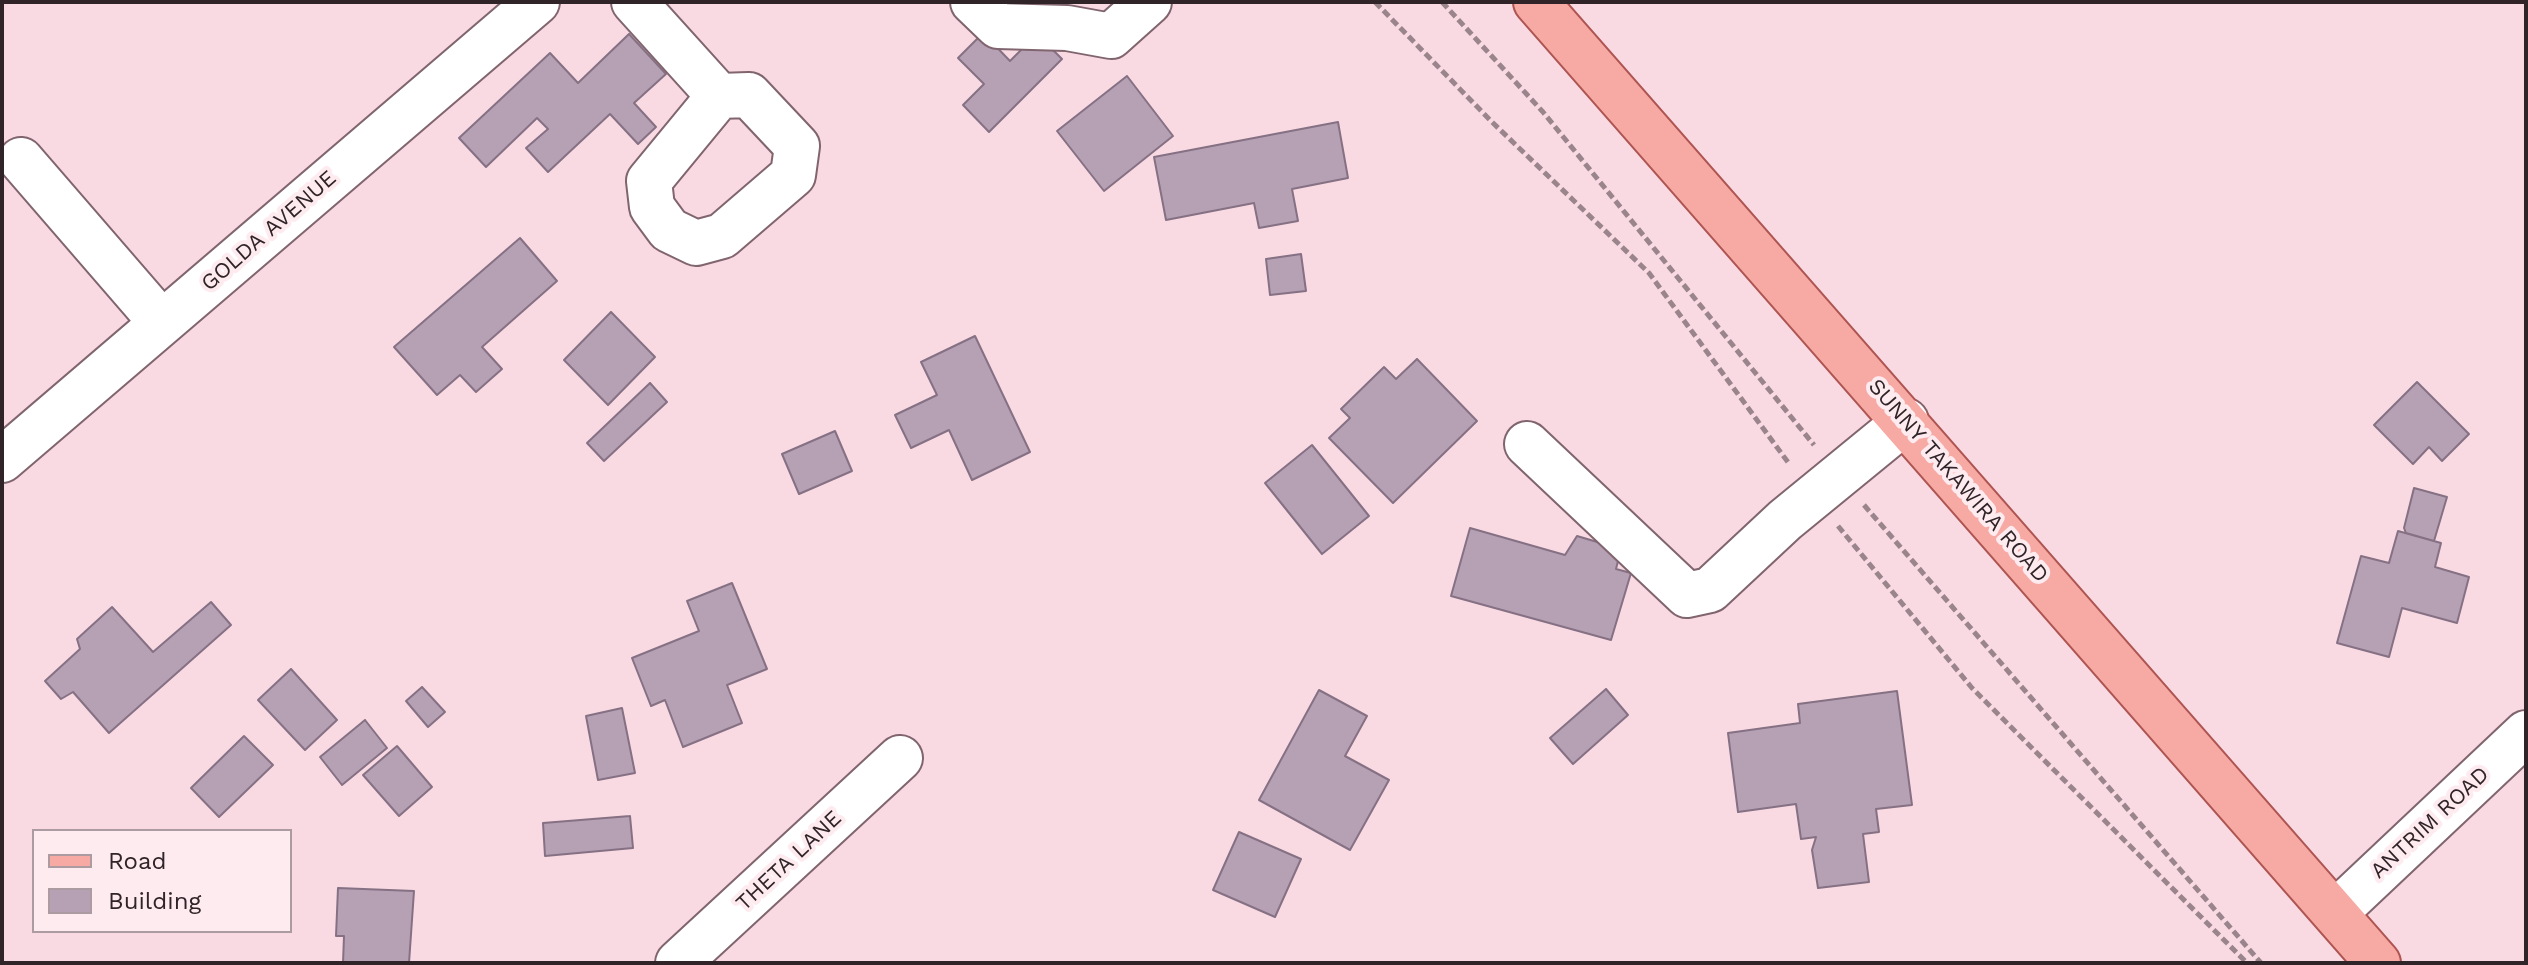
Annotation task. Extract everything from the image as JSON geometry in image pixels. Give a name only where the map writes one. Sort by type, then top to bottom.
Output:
[{"type":"main road","name":"SUNNY TAKAWIRA ROAD","points":[[1536,2],[2378,963]]},
{"type":"street","name":"GOLDA AVENUE","points":[[2,460],[162,323],[490,17],[537,2]]},
{"type":"street","points":[[634,2],[719,96]]},
{"type":"street","points":[[973,2],[998,26],[1067,28],[1111,36],[1149,2]]},
{"type":"street","points":[[21,160],[162,323]]},
{"type":"street","points":[[1527,444],[1687,595],[1710,590],[1785,520],[1906,421]]},
{"type":"street","name":"ANTRIM ROAD","points":[[2335,913],[2526,733]]},
{"type":"street","name":"THETA LANE","points":[[678,963],[900,758]]},
{"type":"building","points":[[983,33],[1010,61],[1037,34],[1062,59],[989,132],[963,105],[984,84],[958,58]]},
{"type":"building","points":[[629,34],[666,74],[634,103],[656,127],[638,144],[610,114],[548,172],[526,148],[548,129],[537,118],[486,167],[459,138],[550,53],[578,83]]},
{"type":"building","points":[[1127,76],[1173,136],[1104,191],[1057,131]]},
{"type":"building","points":[[1338,122],[1348,178],[1292,189],[1298,221],[1259,228],[1254,203],[1166,220],[1154,157]]},
{"type":"building","points":[[520,238],[557,281],[482,347],[502,369],[476,392],[460,375],[437,395],[394,347]]},
{"type":"building","points":[[1301,254],[1306,291],[1270,295],[1266,259]]},
{"type":"building","points":[[611,312],[655,357],[608,405],[564,360]]},
{"type":"building","points":[[975,336],[1030,452],[972,480],[949,430],[911,448],[895,415],[937,395],[921,362]]},
{"type":"building","points":[[1417,359],[1477,421],[1393,503],[1329,438],[1350,418],[1341,409],[1384,367],[1396,379]]},
{"type":"building","points":[[2417,382],[2469,434],[2442,461],[2429,447],[2413,464],[2374,425]]},
{"type":"building","points":[[650,383],[667,402],[604,461],[587,443]]},
{"type":"building","points":[[835,431],[852,471],[799,494],[782,454]]},
{"type":"building","points":[[1312,445],[1369,516],[1322,554],[1265,483]]},
{"type":"building","points":[[2414,488],[2447,497],[2434,541],[2406,533],[2404,528]]},
{"type":"building","points":[[1470,528],[1565,555],[1577,536],[1621,549],[1616,569],[1631,573],[1611,640],[1451,596]]},
{"type":"building","points":[[2398,531],[2441,543],[2435,567],[2469,577],[2457,623],[2402,608],[2389,657],[2337,643],[2361,556],[2389,563]]},
{"type":"building","points":[[732,583],[767,669],[727,685],[742,723],[683,747],[665,700],[651,706],[632,658],[699,631],[687,601]]},
{"type":"building","points":[[211,602],[231,625],[109,733],[73,692],[61,699],[45,681],[80,649],[77,639],[112,607],[153,652]]},
{"type":"building","points":[[291,669],[337,720],[305,750],[258,700]]},
{"type":"building","points":[[422,687],[445,712],[428,727],[406,701]]},
{"type":"building","points":[[1606,689],[1628,715],[1573,764],[1550,738]]},
{"type":"building","points":[[1319,690],[1367,716],[1345,756],[1389,780],[1350,850],[1259,800]]},
{"type":"building","points":[[1897,691],[1912,805],[1876,809],[1879,832],[1863,834],[1869,882],[1818,888],[1812,850],[1816,837],[1801,839],[1796,804],[1738,812],[1728,733],[1800,723],[1798,704]]},
{"type":"building","points":[[622,708],[635,773],[598,780],[586,716]]},
{"type":"building","points":[[365,720],[387,748],[342,785],[320,757]]},
{"type":"building","points":[[244,736],[273,765],[219,817],[191,788]]},
{"type":"building","points":[[397,746],[432,787],[399,816],[363,775]]},
{"type":"building","points":[[630,816],[633,848],[545,856],[543,823]]},
{"type":"building","points":[[1239,832],[1301,859],[1275,917],[1213,890]]},
{"type":"building","points":[[338,888],[414,891],[409,963],[343,963],[344,936],[336,936]]}]
